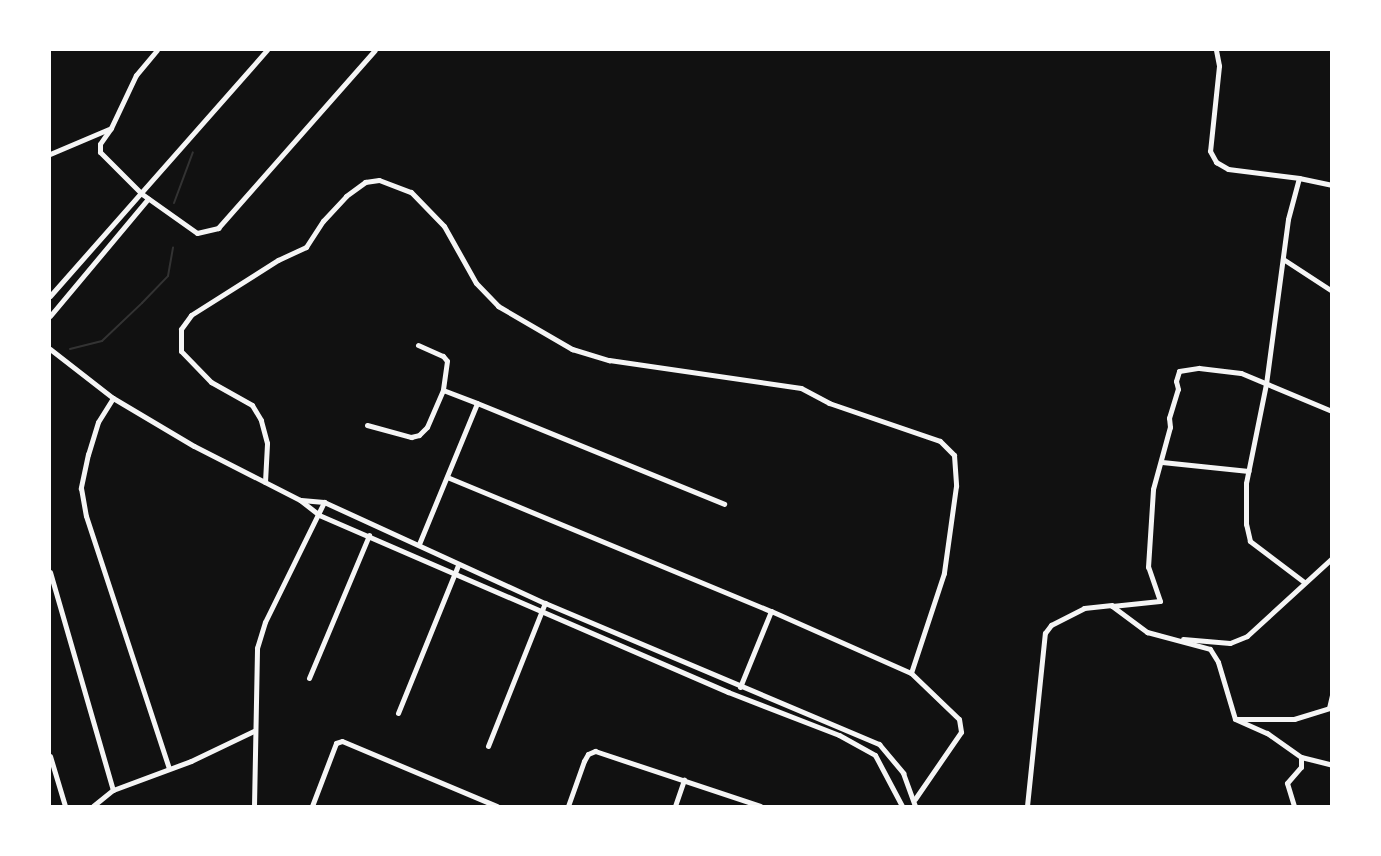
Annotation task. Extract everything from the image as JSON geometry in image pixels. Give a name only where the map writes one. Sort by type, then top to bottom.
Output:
[{"type":"street","points":[[157,50],[136,75],[111,128],[100,144],[100,152],[142,194],[197,233],[218,228],[375,50]]},
{"type":"street","points":[[50,296],[267,50]]},
{"type":"street","points":[[1216,50],[1219,66],[1210,151],[1216,162],[1228,169],[1299,178],[1332,185]]},
{"type":"street","points":[[50,154],[111,128]]},
{"type":"street","points":[[1299,178],[1288,219],[1266,384],[1249,471],[1246,524],[1250,541],[1304,582]]},
{"type":"street","points":[[265,482],[267,443],[261,420],[252,405],[211,382],[181,351],[181,329],[190,315],[278,260],[306,247],[323,221],[346,196],[365,182],[380,180],[411,192],[444,226],[476,284],[492,301],[572,349],[609,360],[663,366],[801,388],[829,403],[940,441],[954,455],[956,486],[944,573],[911,673]]},
{"type":"street","points":[[50,316],[148,199]]},
{"type":"street","points":[[1283,259],[1332,291]]},
{"type":"street","points":[[367,425],[411,437],[419,435],[427,427],[443,390],[447,361],[443,356],[418,345]]},
{"type":"street","points":[[50,349],[113,398],[194,446],[300,500],[319,515],[857,745],[875,755],[902,807]]},
{"type":"street","points":[[1160,601],[1148,567],[1153,489],[1162,462],[1172,401],[1178,389],[1176,381],[1179,371],[1199,368],[1241,373],[1332,411]]},
{"type":"street","points":[[443,390],[724,504]]},
{"type":"street","points":[[113,398],[98,422],[81,488],[86,516],[169,768]]},
{"type":"street","points":[[418,544],[477,403]]},
{"type":"street","points":[[1162,462],[1249,471]]},
{"type":"street","points":[[447,477],[771,611],[911,673],[959,720],[961,732],[915,799]]},
{"type":"street","points":[[300,500],[324,502],[545,603],[740,687],[841,726],[879,744],[903,773],[915,799],[915,807]]},
{"type":"street","points":[[254,807],[257,648],[265,622],[324,502]]},
{"type":"street","points":[[309,678],[369,535]]},
{"type":"street","points":[[1163,636],[1230,643],[1247,636],[1332,558]]},
{"type":"street","points":[[398,713],[458,565]]},
{"type":"street","points":[[50,572],[113,790]]},
{"type":"street","points":[[1160,601],[1112,606],[1148,632],[1210,650],[1218,662],[1235,719],[1267,733],[1301,757],[1332,765]]},
{"type":"street","points":[[1027,807],[1048,628],[1084,608],[1160,601]]},
{"type":"street","points":[[488,746],[545,603]]},
{"type":"street","points":[[740,687],[771,611]]},
{"type":"street","points":[[1235,719],[1294,719],[1329,708],[1332,695]]},
{"type":"street","points":[[93,807],[113,790],[191,761],[254,731]]},
{"type":"street","points":[[312,807],[336,743],[342,741],[497,807]]},
{"type":"street","points":[[568,807],[584,761],[588,754],[595,751],[760,807]]},
{"type":"street","points":[[50,756],[65,807]]},
{"type":"street","points":[[1294,807],[1287,783],[1301,767],[1301,757]]},
{"type":"street","points":[[675,807],[684,780]]},
{"type":"waterway","points":[[174,203],[193,152]]},
{"type":"waterway","points":[[70,349],[102,341],[142,303],[168,276],[173,247]]}]
